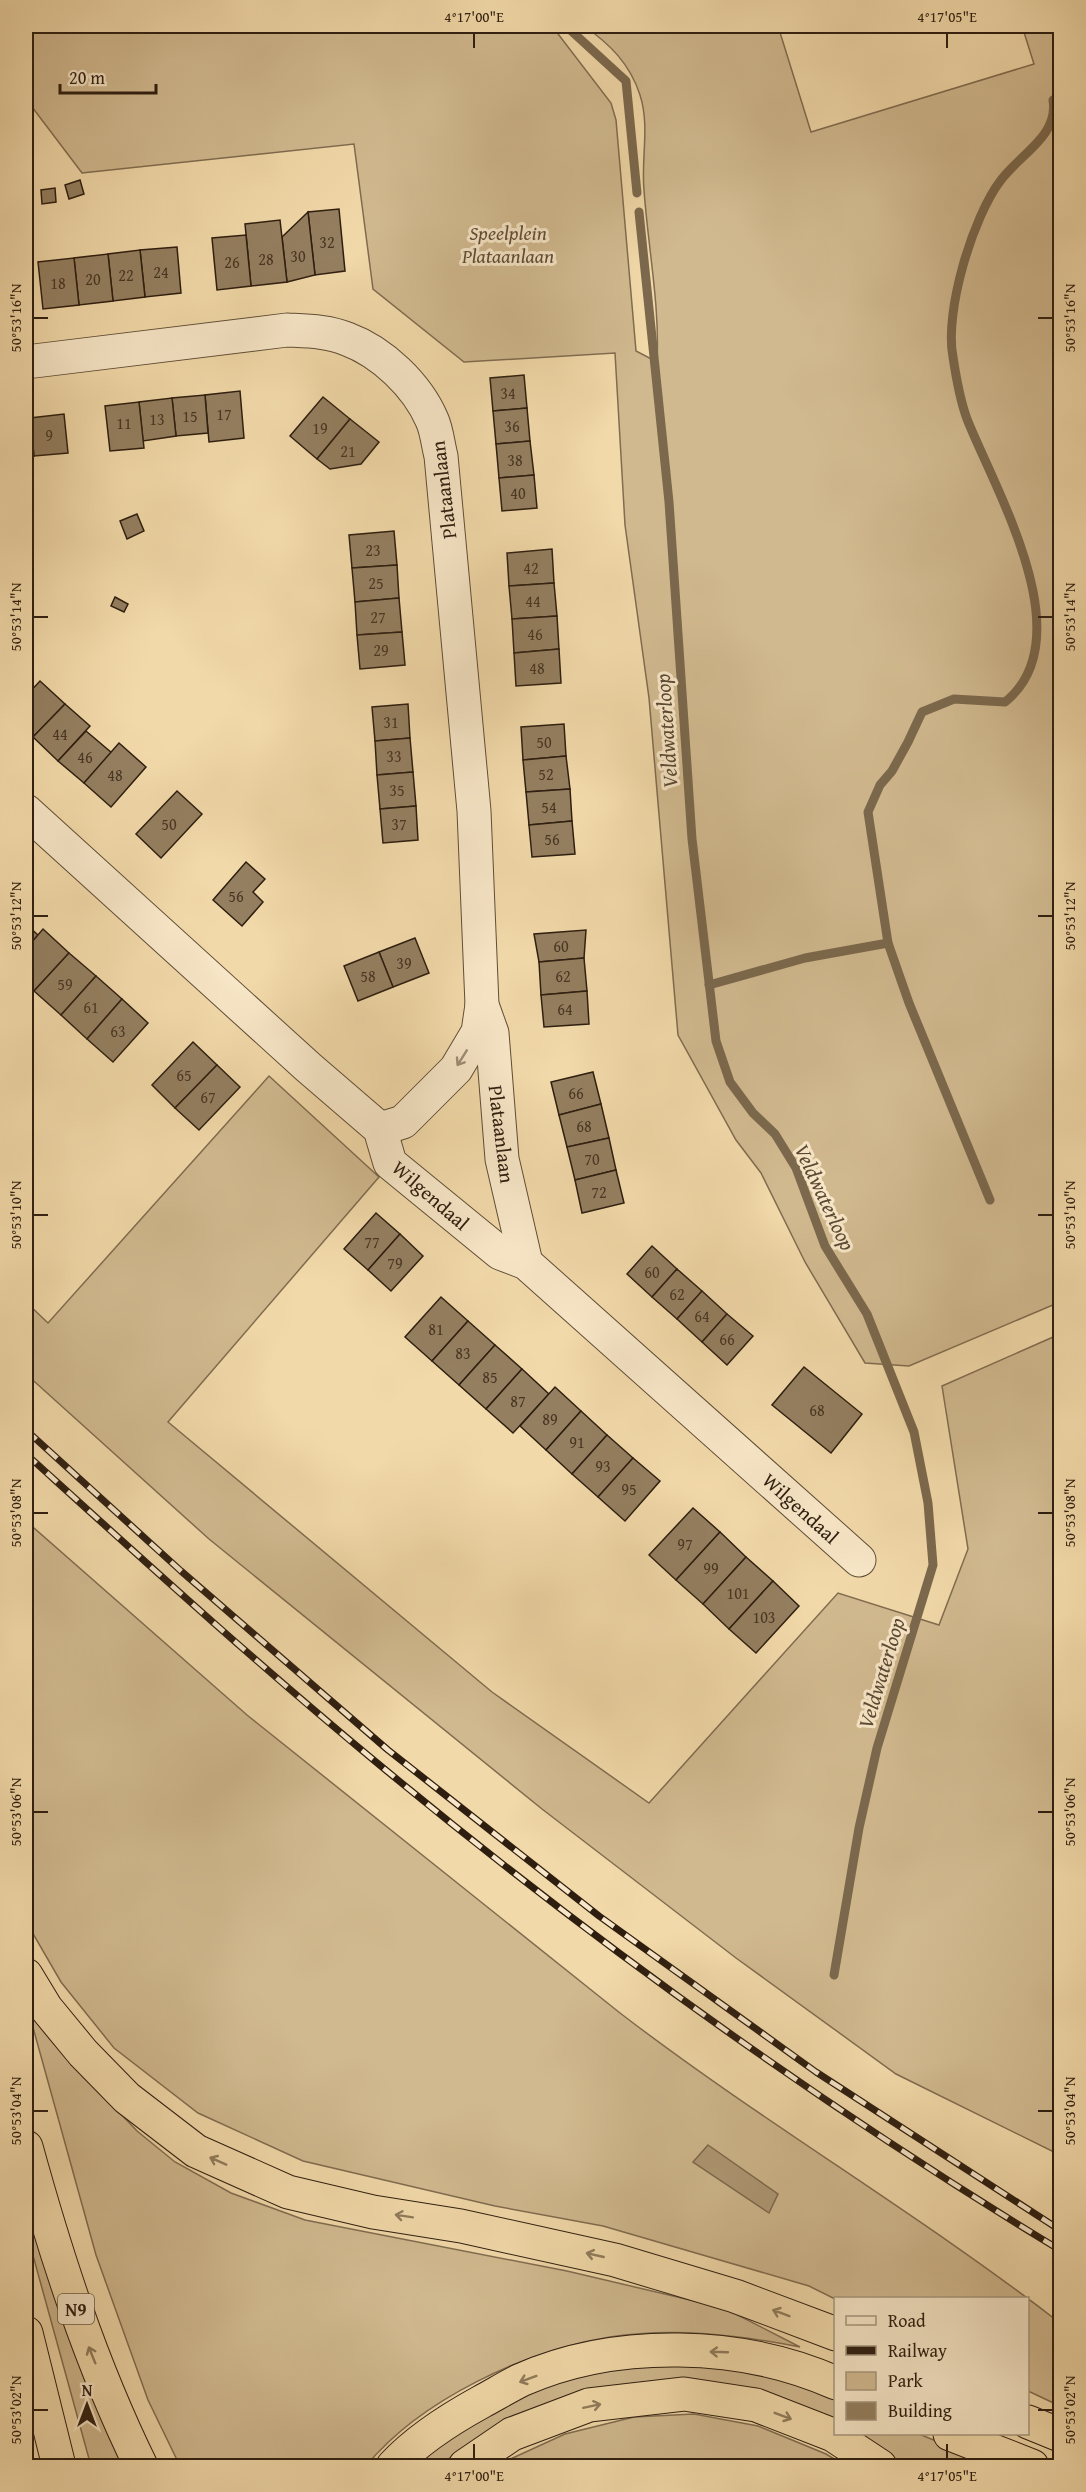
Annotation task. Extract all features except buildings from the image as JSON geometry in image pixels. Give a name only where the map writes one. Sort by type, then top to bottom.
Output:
[{"type":"highway","points":[[26,1975],[46,2008],[83,2054],[127,2098],[196,2151],[288,2192],[373,2212],[461,2226],[615,2260],[735,2296],[834,2333]]},
{"type":"highway","name":"N9","points":[[26,2147],[83,2333],[117,2418],[141,2466]]},
{"type":"highway","points":[[26,2333],[59,2466]]},
{"type":"highway","points":[[393,2466],[450,2419],[522,2380],[590,2358],[665,2350],[738,2352],[834,2382]]},
{"type":"highway","points":[[465,2466],[512,2434],[589,2405],[684,2394],[756,2405],[833,2435],[880,2466]]},
{"type":"highway","points":[[1029,2422],[1060,2435]]},
{"type":"highway","points":[[955,2435],[1032,2466]]},
{"type":"street","name":"Plataanlaan","points":[[26,362],[287,330],[321,332],[346,339],[372,352],[391,366],[422,399],[434,422],[441,456],[474,811],[482,1005],[478,1032],[456,1069],[402,1122],[380,1128]]},
{"type":"street","points":[[26,811],[308,1067],[380,1128]]},
{"type":"street","name":"Plataanlaan","points":[[482,1005],[492,1033],[502,1159],[526,1263]]},
{"type":"street","name":"Wilgendaal","points":[[380,1128],[390,1163],[500,1253],[526,1263],[859,1560]]},
{"type":"green space","name":"Speelplein Plataanlaan","points":[[26,26],[552,26],[611,103],[616,120],[636,351],[657,362],[655,298],[644,190],[643,107],[636,84],[625,64],[611,48],[584,26],[778,26],[811,132],[1034,64],[1022,26],[1060,26],[1060,1302],[909,1366],[865,1363],[805,1262],[761,1173],[736,1140],[678,1035],[649,698],[625,525],[615,353],[464,362],[373,289],[354,144],[82,173],[26,99]]},
{"type":"green space","points":[[269,1076],[379,1177],[168,1422],[492,1692],[649,1803],[838,1593],[939,1625],[968,1549],[942,1386],[1060,1334],[1060,2155],[896,2074],[736,1958],[542,1809],[209,1539],[26,1374],[26,1302],[48,1323]]},
{"type":"green space","points":[[26,1521],[247,1715],[620,2013],[729,2092],[951,2243],[1026,2297],[834,2298],[809,2286],[603,2226],[495,2206],[303,2161],[198,2113],[114,2048],[61,1982],[32,1932],[26,1915]]},
{"type":"green space","points":[[29,2013],[55,2045],[137,2131],[175,2162],[231,2193],[305,2220],[567,2271],[724,2308],[800,2347],[706,2334],[658,2333],[610,2337],[544,2353],[477,2382],[415,2420],[366,2466],[180,2466],[148,2400],[96,2255]]},
{"type":"green space","points":[[26,2200],[125,2466],[91,2466],[26,2230]]},
{"type":"green space","points":[[1029,2300],[1060,2323],[1060,2406],[1029,2391]]},
{"type":"green space","points":[[633,2364],[741,2367],[834,2395],[834,2423],[747,2390],[496,2426],[438,2466],[414,2466],[473,2421],[540,2387]]},
{"type":"green space","points":[[694,2414],[758,2426],[826,2454],[846,2466],[495,2466],[565,2434],[634,2417]]},
{"type":"green space","points":[[858,2435],[921,2435],[997,2466],[906,2466]]},
{"type":"shaded area","points":[[708,2145],[778,2194],[769,2213],[693,2162]]},
{"type":"waterway","name":"Veldwaterloop","points":[[566,26],[626,81],[637,193]]},
{"type":"waterway","points":[[709,985],[805,958],[888,943],[868,812],[880,785],[892,771],[922,712],[954,699],[1005,702],[1027,675],[1036,641],[1035,603],[1026,564],[1012,523],[967,419],[955,372],[951,338],[963,265],[980,217],[1001,180],[1044,134],[1053,113],[1053,100]]},
{"type":"waterway","name":"Veldwaterloop","points":[[639,212],[669,502],[692,839],[716,1041],[730,1082],[753,1113],[775,1134],[796,1168],[825,1246],[867,1314],[914,1432],[928,1503],[933,1565],[877,1748],[859,1828],[834,1975]]},
{"type":"waterway","points":[[888,943],[909,1003],[990,1200]]},
{"type":"railway","points":[[26,1430],[181,1571],[388,1750],[599,1916],[816,2072],[1060,2230]]},
{"type":"railway","points":[[26,1454],[287,1687],[376,1762],[540,1893],[709,2019],[796,2079],[883,2138],[1060,2250]]}]
